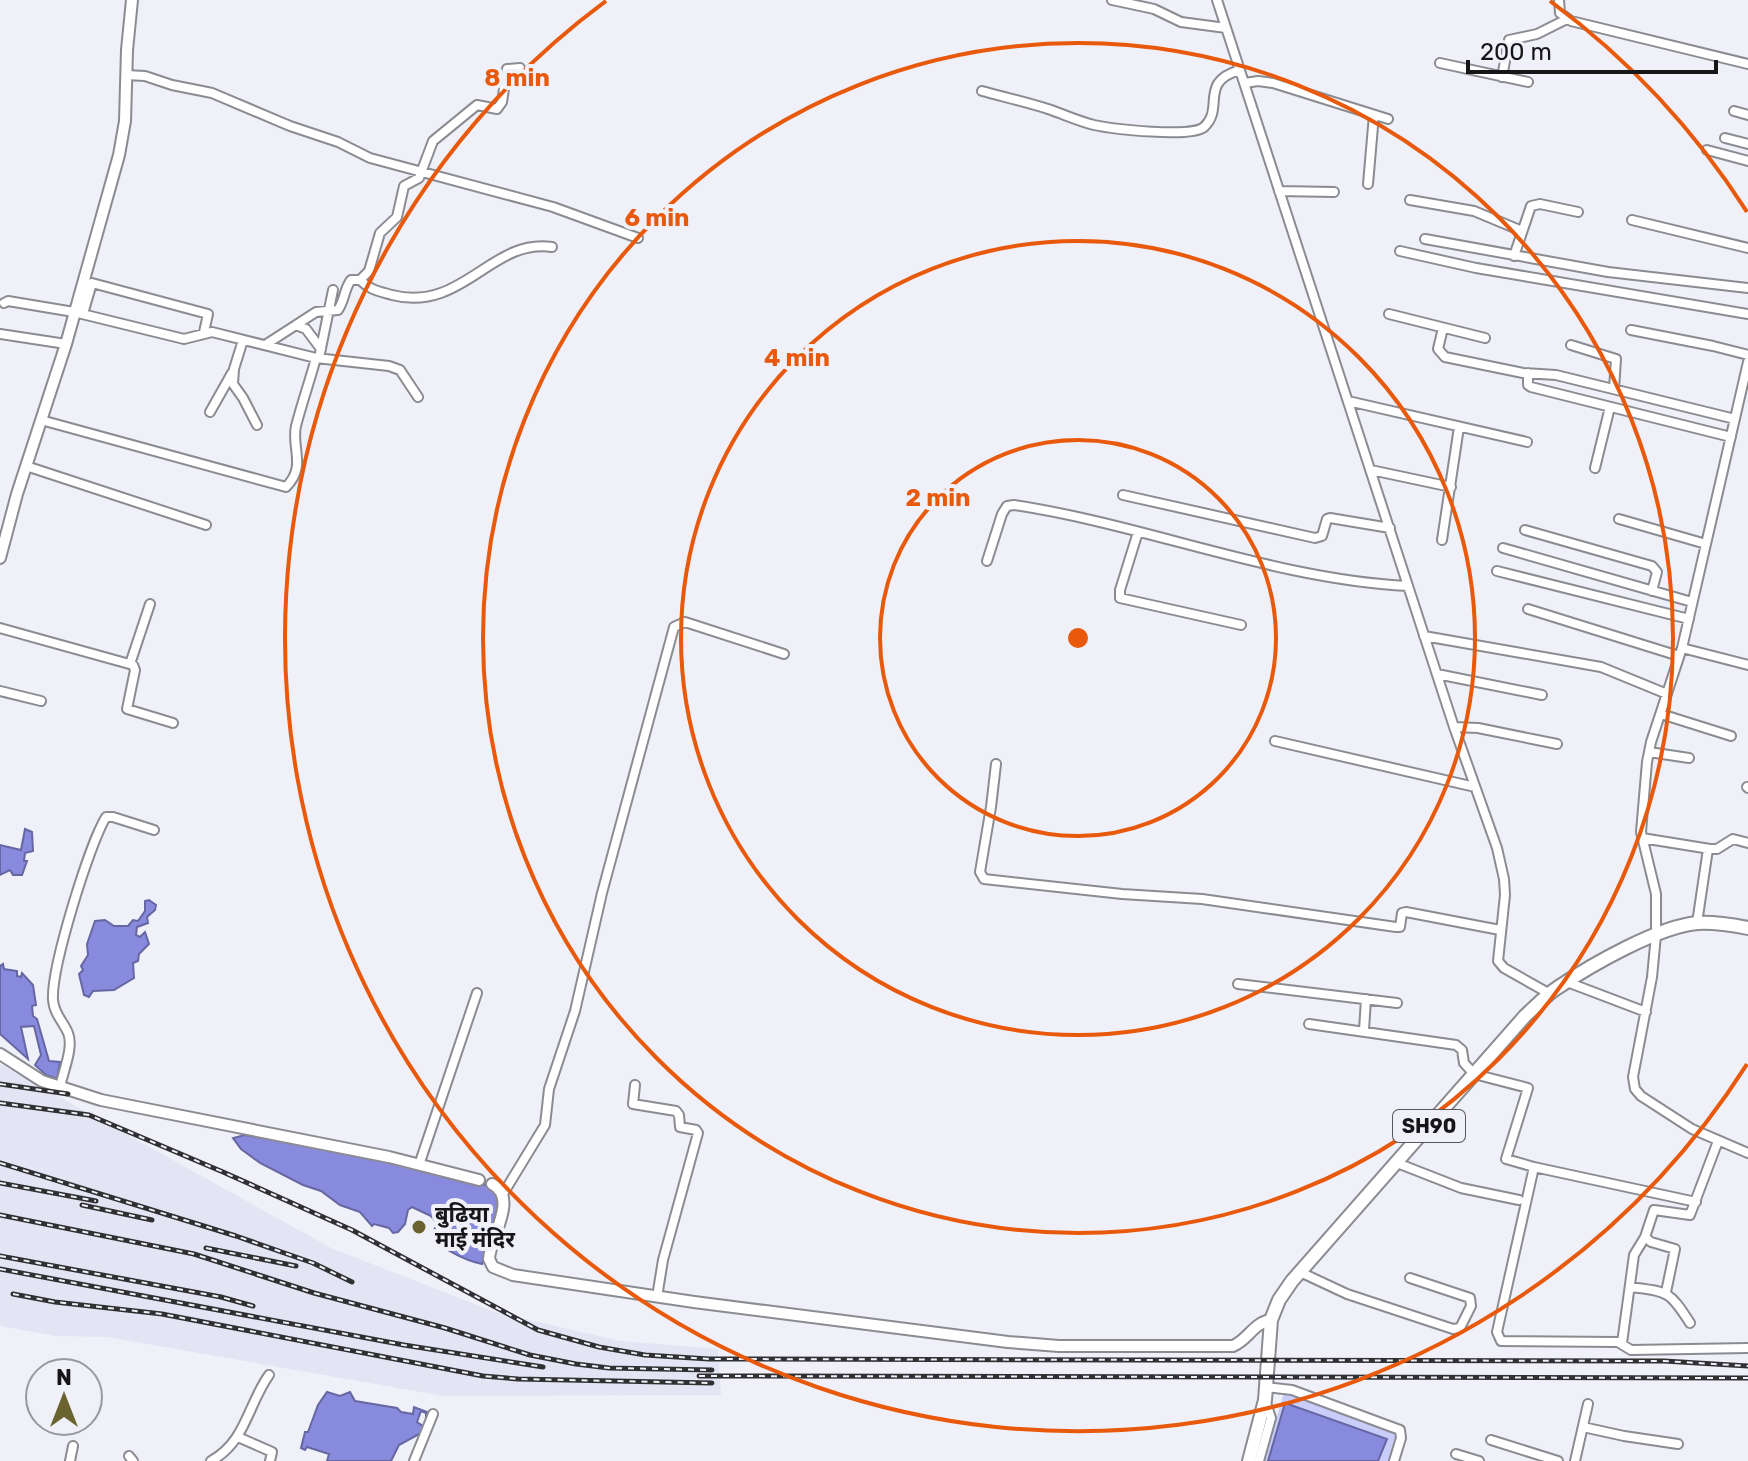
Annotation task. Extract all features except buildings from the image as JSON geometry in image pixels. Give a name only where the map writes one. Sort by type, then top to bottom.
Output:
[{"type":"main road","name":"SH90","points":[[1249,1461],[1266,1393],[1271,1320],[1279,1300],[1300,1272],[1525,1016],[1567,982],[1656,935],[1697,923],[1748,928]]},
{"type":"street","points":[[78,313],[125,121],[132,0]]},
{"type":"street","points":[[1112,0],[1154,9],[1181,22],[1226,28]]},
{"type":"street","points":[[1217,0],[1454,727],[1497,848],[1505,895],[1497,956],[1499,964],[1550,994]]},
{"type":"street","points":[[1559,0],[1560,13],[1567,19],[1748,64]]},
{"type":"street","points":[[1502,77],[1509,40],[1537,34],[1567,19]]},
{"type":"street","points":[[1440,63],[1528,82]]},
{"type":"street","points":[[265,345],[316,312],[338,310],[351,280],[360,280],[369,271],[380,233],[397,217],[404,186],[419,178],[433,141],[477,105],[497,109],[502,102],[507,69],[520,68]]},
{"type":"street","points":[[982,91],[1033,104],[1097,126],[1160,132],[1195,131],[1207,123],[1220,80],[1240,70]]},
{"type":"street","points":[[126,75],[149,77],[212,93],[290,126],[338,142],[370,158],[557,208],[638,238]]},
{"type":"street","points":[[1245,83],[1273,83],[1388,119]]},
{"type":"street","points":[[1734,111],[1748,115]]},
{"type":"street","points":[[1368,184],[1374,115]]},
{"type":"street","points":[[1725,138],[1748,144]]},
{"type":"street","points":[[1707,150],[1748,161]]},
{"type":"street","points":[[1279,191],[1334,192]]},
{"type":"street","points":[[1410,200],[1474,211],[1522,231]]},
{"type":"street","points":[[1514,256],[1534,205],[1578,212]]},
{"type":"street","points":[[1632,220],[1748,248]]},
{"type":"street","points":[[1425,239],[1624,274],[1748,288]]},
{"type":"street","points":[[360,280],[370,290],[407,300],[453,289],[487,269],[503,255],[526,246],[552,247]]},
{"type":"street","points":[[1400,251],[1476,268],[1748,314]]},
{"type":"street","points":[[0,558],[6,513],[26,466],[66,344],[92,283],[208,314],[204,332]]},
{"type":"street","points":[[41,420],[280,487],[290,483],[299,458],[296,428],[319,355],[333,290]]},
{"type":"street","points":[[4,303],[8,301],[78,313],[184,339],[212,332],[265,345],[389,366],[400,370],[418,397]]},
{"type":"street","points":[[1389,314],[1485,338]]},
{"type":"street","points":[[296,325],[306,329],[319,355]]},
{"type":"street","points":[[1443,328],[1438,349],[1442,355],[1528,373],[1556,375],[1735,419]]},
{"type":"street","points":[[1631,330],[1748,355]]},
{"type":"street","points":[[0,334],[66,344]]},
{"type":"street","points":[[243,340],[233,384],[257,425]]},
{"type":"street","points":[[1571,345],[1616,359],[1614,389]]},
{"type":"street","points":[[1748,362],[1681,652],[1649,752],[1642,838],[1656,894],[1656,935],[1646,1012],[1635,1064],[1635,1089],[1641,1096],[1692,1129],[1748,1153]]},
{"type":"street","points":[[210,412],[234,369]]},
{"type":"street","points":[[1528,373],[1529,387],[1731,437]]},
{"type":"street","points":[[1348,401],[1527,442]]},
{"type":"street","points":[[1595,468],[1610,407]]},
{"type":"street","points":[[1442,540],[1459,427]]},
{"type":"street","points":[[26,466],[206,525]]},
{"type":"street","points":[[1371,470],[1451,487]]},
{"type":"street","points":[[1123,495],[1315,538],[1322,536],[1330,518],[1390,528]]},
{"type":"street","points":[[987,561],[1002,514],[1010,505],[1315,575],[1408,586]]},
{"type":"street","points":[[1619,519],[1706,544]]},
{"type":"street","points":[[1525,530],[1652,566],[1657,572],[1652,591]]},
{"type":"street","points":[[1138,532],[1120,598],[1241,625]]},
{"type":"street","points":[[1503,548],[1692,602]]},
{"type":"street","points":[[1497,571],[1689,619]]},
{"type":"street","points":[[130,664],[150,604]]},
{"type":"street","points":[[1528,609],[1681,652],[1748,665]]},
{"type":"street","points":[[503,1194],[545,1125],[549,1089],[573,1020],[602,893],[674,627],[685,622],[784,654]]},
{"type":"street","points":[[0,628],[130,664],[135,670],[127,709],[173,723]]},
{"type":"street","points":[[1424,636],[1601,667],[1667,694]]},
{"type":"street","points":[[1437,674],[1542,695]]},
{"type":"street","points":[[0,691],[41,701]]},
{"type":"street","points":[[1661,714],[1731,736]]},
{"type":"street","points":[[1454,727],[1478,728],[1557,744]]},
{"type":"street","points":[[1275,741],[1475,787]]},
{"type":"street","points":[[1649,752],[1689,758]]},
{"type":"street","points":[[996,764],[980,872],[984,879],[1202,899],[1398,927],[1405,912],[1500,930]]},
{"type":"street","points":[[60,1087],[70,1040],[56,1013],[53,984],[89,860],[106,817],[154,830]]},
{"type":"street","points":[[1642,838],[1708,849],[1717,849],[1733,839],[1748,843]]},
{"type":"street","points":[[1697,923],[1708,849]]},
{"type":"street","points":[[1567,982],[1646,1012]]},
{"type":"street","points":[[1238,984],[1397,1003]]},
{"type":"street","points":[[419,1165],[477,993]]},
{"type":"street","points":[[1364,1030],[1366,999]]},
{"type":"street","points":[[1309,1024],[1456,1045],[1462,1050],[1465,1065],[1474,1074],[1528,1088],[1506,1159],[1696,1202]]},
{"type":"street","points":[[0,1054],[32,1076],[101,1100],[360,1151],[492,1184],[501,1189],[504,1207],[489,1254],[493,1267],[513,1275],[857,1324],[1059,1346],[1233,1346],[1242,1342],[1255,1326],[1271,1320]]},
{"type":"street","points":[[635,1085],[633,1104],[676,1111],[680,1127],[698,1133],[661,1271],[657,1297]]},
{"type":"street","points":[[1622,1343],[1634,1255],[1645,1237],[1654,1210],[1689,1216],[1718,1141]]},
{"type":"street","points":[[1397,1163],[1461,1188],[1519,1200]]},
{"type":"street","points":[[1534,1167],[1498,1337],[1505,1342],[1622,1343],[1631,1350],[1748,1348]]},
{"type":"street","points":[[1645,1237],[1651,1242],[1675,1249],[1666,1292]]},
{"type":"street","points":[[1300,1272],[1347,1294],[1453,1329],[1460,1328],[1471,1306],[1470,1298],[1410,1278]]},
{"type":"street","points":[[1630,1287],[1666,1292],[1690,1323]]},
{"type":"street","points":[[211,1461],[238,1437],[269,1375]]},
{"type":"street","points":[[1259,1461],[1271,1418],[1266,1393],[1292,1390],[1400,1430],[1401,1438],[1394,1461]]},
{"type":"street","points":[[1575,1461],[1588,1404]]},
{"type":"street","points":[[414,1461],[433,1414]]},
{"type":"street","points":[[1583,1427],[1678,1444]]},
{"type":"street","points":[[238,1437],[272,1452],[270,1461]]},
{"type":"street","points":[[1491,1440],[1528,1457],[1558,1461]]},
{"type":"street","points":[[70,1461],[73,1446]]},
{"type":"street","points":[[1456,1454],[1479,1461]]},
{"type":"shaded area","points":[[0,1064],[331,1248],[495,1312],[620,1341],[718,1349],[721,1395],[444,1396],[107,1337],[56,1336],[0,1326]]},
{"type":"shaded area","points":[[1285,1389],[1404,1431],[1395,1461],[1264,1461]]},
{"type":"water","points":[[25,829],[32,832],[33,851],[25,853],[24,861],[27,861],[22,875],[13,875],[10,870],[0,875],[0,845],[21,850]]},
{"type":"water","points":[[145,901],[156,905],[155,910],[147,917],[148,923],[137,927],[136,935],[140,937],[145,932],[149,944],[139,954],[138,961],[133,963],[134,978],[114,990],[93,991],[89,997],[84,995],[79,974],[88,955],[87,944],[95,921],[105,920],[114,926],[128,926],[133,920],[138,921],[145,911]]},
{"type":"water","points":[[3,964],[4,969],[17,971],[17,976],[21,977],[22,973],[33,985],[36,1005],[32,1006],[33,1016],[37,1019],[49,1061],[60,1062],[57,1079],[46,1075],[35,1065],[41,1055],[34,1026],[21,1027],[28,1059],[0,1034],[0,966]]},
{"type":"water","points":[[245,1135],[340,1150],[494,1187],[501,1206],[482,1264],[445,1248],[433,1233],[437,1223],[431,1216],[412,1207],[398,1232],[372,1226],[360,1212],[340,1205],[321,1191],[260,1163],[241,1149],[233,1138]]},
{"type":"water","points":[[327,1392],[340,1396],[350,1392],[355,1401],[397,1408],[401,1412],[413,1414],[414,1407],[430,1413],[426,1424],[426,1413],[421,1411],[417,1422],[423,1426],[423,1432],[399,1445],[391,1461],[327,1461],[329,1454],[301,1448],[305,1432],[308,1432],[318,1405]]},
{"type":"water","points":[[1285,1403],[1387,1439],[1378,1461],[1268,1461]]},
{"type":"railway","points":[[0,1084],[68,1094]]},
{"type":"railway","points":[[0,1103],[89,1115],[352,1230],[538,1330],[599,1347],[645,1355],[709,1359],[1664,1361],[1748,1366]]},
{"type":"railway","points":[[0,1163],[236,1236],[313,1263],[352,1282]]},
{"type":"railway","points":[[0,1183],[96,1201]]},
{"type":"railway","points":[[82,1205],[152,1220]]},
{"type":"railway","points":[[0,1215],[194,1254],[314,1293],[445,1328],[530,1355],[609,1368],[712,1370]]},
{"type":"railway","points":[[206,1248],[296,1266]]},
{"type":"railway","points":[[0,1256],[221,1297],[253,1306]]},
{"type":"railway","points":[[0,1269],[404,1345],[543,1367]]},
{"type":"railway","points":[[13,1294],[162,1314],[483,1376],[712,1383]]},
{"type":"railway","points":[[699,1376],[1748,1378]]},
{"type":"place","name":"बुढ़िया माई मंदिर","points":[[419,1227]]}]
